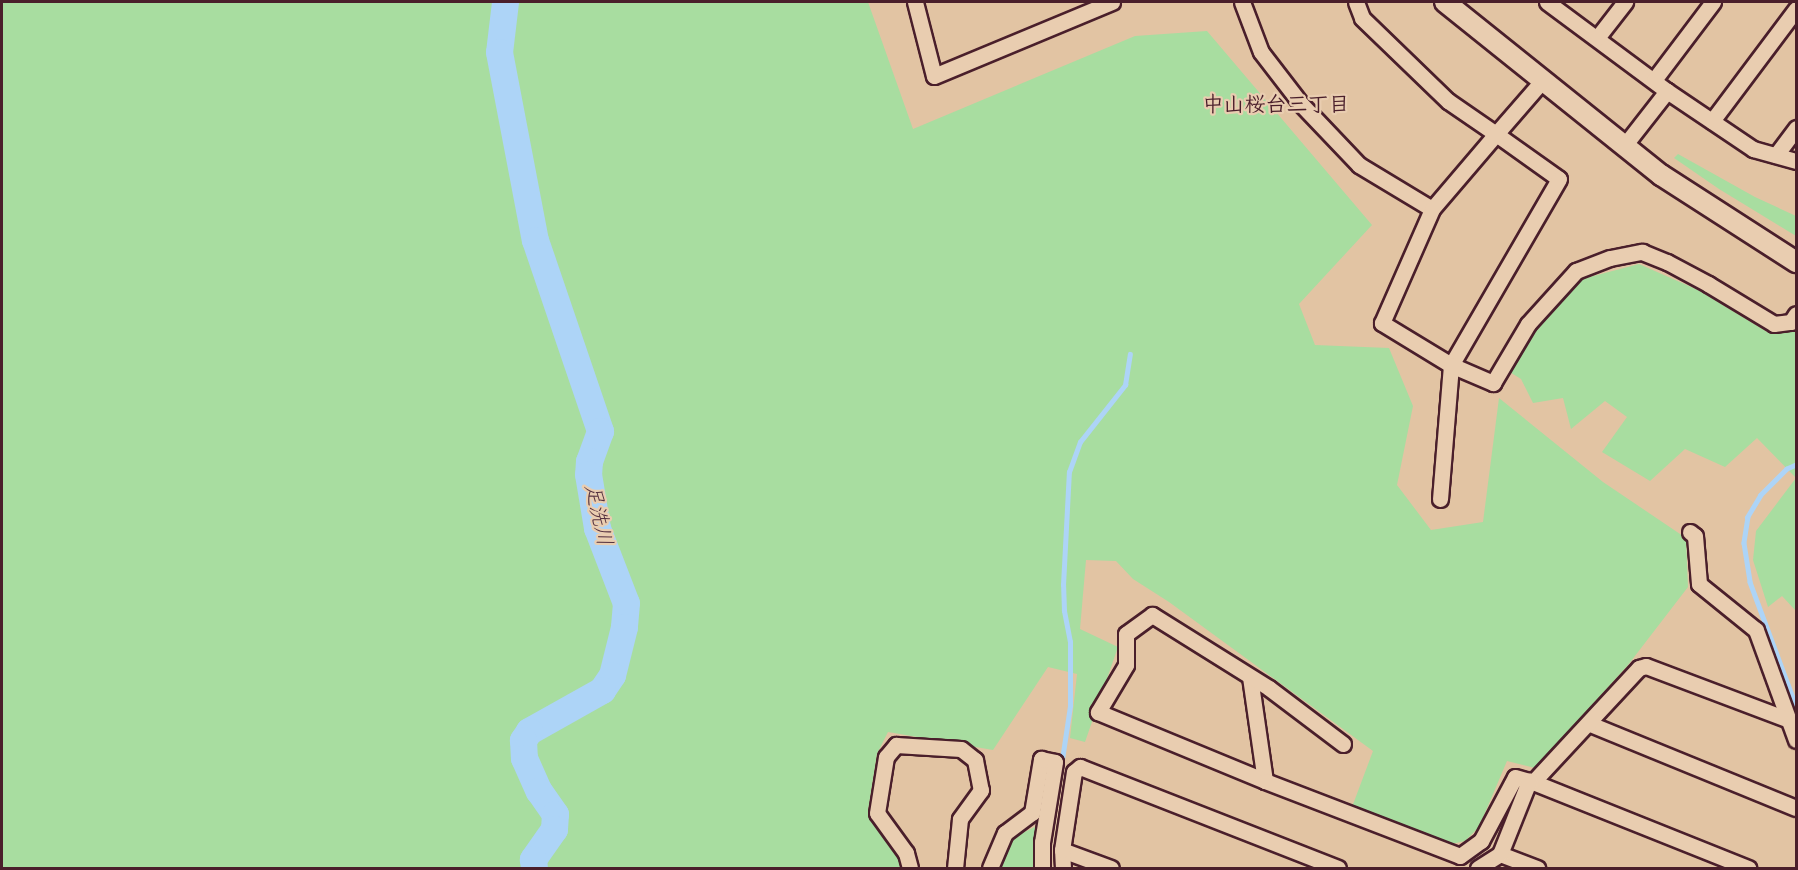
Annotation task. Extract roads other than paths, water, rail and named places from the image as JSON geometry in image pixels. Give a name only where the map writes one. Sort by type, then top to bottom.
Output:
[{"type":"street","points":[[915,2],[934,76],[1112,2]]},
{"type":"street","points":[[1242,2],[1261,52],[1301,104],[1359,165],[1432,209]]},
{"type":"street","points":[[1356,2],[1362,18],[1448,100],[1559,179],[1451,364],[1440,499]]},
{"type":"street","points":[[1445,2],[1670,181],[1797,262]]},
{"type":"street","points":[[1546,2],[1667,91],[1753,149],[1797,161]]},
{"type":"street","points":[[1597,38],[1625,2]]},
{"type":"street","points":[[1654,80],[1713,2]]},
{"type":"street","points":[[1712,121],[1797,9]]},
{"type":"street","points":[[1542,81],[1432,209],[1382,323],[1451,364],[1493,383],[1528,324],[1576,271],[1610,258],[1642,252],[1667,262],[1708,284],[1774,324],[1791,322],[1797,314]]},
{"type":"street","points":[[1624,146],[1667,91]]},
{"type":"street","points":[[1776,155],[1797,128]]},
{"type":"street","points":[[1690,532],[1695,536],[1699,584],[1755,630],[1797,740]]},
{"type":"street","points":[[1343,744],[1251,677],[1152,615],[1126,634],[1126,665],[1098,712],[1265,781],[1460,856],[1480,841],[1515,777],[1531,781],[1748,868]]},
{"type":"street","points":[[1478,868],[1500,854],[1531,781],[1590,724],[1639,668],[1646,666],[1789,720]]},
{"type":"street","points":[[1251,677],[1265,781]]},
{"type":"street","points":[[1590,724],[1797,808]]},
{"type":"street","points":[[910,868],[906,853],[877,813],[886,757],[896,745],[961,749],[975,760],[981,790],[960,819],[956,868]]},
{"type":"street","points":[[990,868],[1005,833],[1032,813],[1041,759],[1080,766],[1338,868]]},
{"type":"street","points":[[1042,868],[1041,842],[1055,762]]},
{"type":"street","points":[[1063,868],[1062,850],[1074,772],[1080,766]]},
{"type":"street","points":[[1062,850],[1111,868]]},
{"type":"street","points":[[1500,854],[1537,868]]},
{"type":"waterway","name":"足洗川","points":[[505,2],[499,52],[535,240],[600,431],[589,461],[588,474],[597,528],[626,603],[624,627],[612,675],[602,690],[529,731],[523,740],[524,758],[539,791],[555,814],[554,829],[533,859],[534,868]]},
{"type":"waterway","points":[[1057,793],[1070,706],[1070,642],[1064,611],[1063,585],[1069,472],[1080,442],[1125,385],[1130,354]]},
{"type":"waterway","points":[[1796,465],[1787,469],[1761,495],[1748,517],[1744,543],[1750,582],[1796,706]]},
{"type":"district","name":"中山桜台三丁目","points":[[1276,105]]}]
